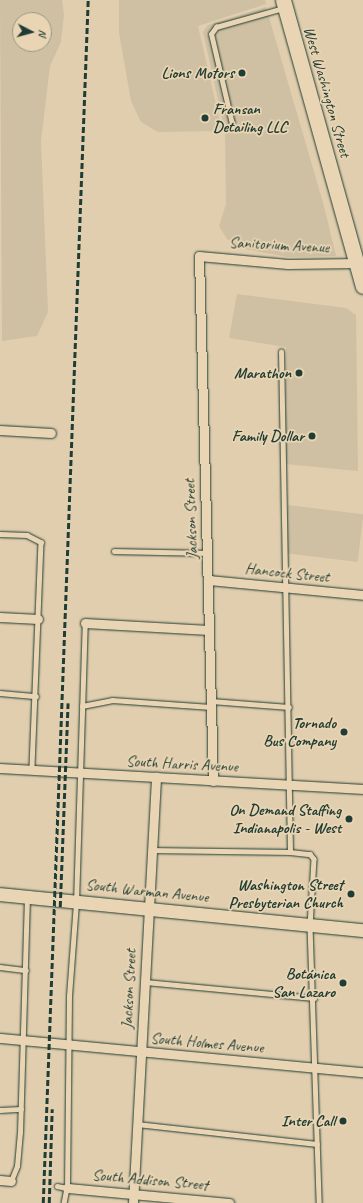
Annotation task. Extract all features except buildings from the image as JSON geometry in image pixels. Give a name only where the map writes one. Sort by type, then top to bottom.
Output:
[{"type":"main road","name":"West Washington Street","points":[[284,4],[363,286]]},
{"type":"main road","name":"South Warman Avenue","points":[[0,894],[363,930]]},
{"type":"street","name":"Sanitorium Avenue","points":[[199,256],[288,264],[356,263]]},
{"type":"street","name":"Jackson Street","points":[[199,256],[213,781]]},
{"type":"street","points":[[0,430],[51,433]]},
{"type":"street","name":"Hancock Street","points":[[208,580],[363,595]]},
{"type":"street","points":[[0,617],[38,619]]},
{"type":"street","points":[[85,623],[209,630]]},
{"type":"street","name":"South Harris Avenue","points":[[0,768],[363,789]]},
{"type":"street","name":"Jackson Street","points":[[133,1199],[156,777]]},
{"type":"street","name":"South Holmes Avenue","points":[[0,1038],[363,1072]]},
{"type":"street","points":[[0,1180],[11,1181]]},
{"type":"street","name":"South Addison Street","points":[[67,1188],[133,1199],[229,1203]]},
{"type":"lane","points":[[232,124],[211,34],[216,27],[284,4]]},
{"type":"lane","points":[[281,352],[291,785],[290,852]]},
{"type":"lane","points":[[0,534],[27,535],[41,542],[32,770]]},
{"type":"lane","points":[[114,551],[207,553]]},
{"type":"lane","points":[[64,1203],[67,1188],[70,1045],[69,996],[76,901],[85,623]]},
{"type":"lane","points":[[0,693],[36,696]]},
{"type":"lane","points":[[82,706],[112,700],[289,706]]},
{"type":"lane","points":[[152,850],[290,852],[310,854],[314,859],[311,924],[319,1203]]},
{"type":"lane","points":[[11,1181],[17,1166],[21,1109],[27,897]]},
{"type":"lane","points":[[0,967],[26,970]]},
{"type":"lane","points":[[145,982],[314,998]]},
{"type":"lane","points":[[0,1110],[21,1109]]},
{"type":"lane","points":[[137,1124],[317,1144]]},
{"type":"lane","points":[[57,1186],[67,1188]]},
{"type":"shaded area","points":[[0,0],[62,0],[64,15],[61,42],[50,66],[41,141],[48,312],[37,336],[2,341]]},
{"type":"shaded area","points":[[119,0],[265,0],[266,4],[198,26],[222,131],[158,132],[141,122],[131,101],[119,33]]},
{"type":"shaded area","points":[[266,7],[324,206],[336,256],[288,257],[245,249],[227,239],[219,226],[226,204],[225,131],[203,32],[208,25]]},
{"type":"shaded area","points":[[237,294],[346,308],[356,315],[358,471],[285,464],[286,347],[229,338]]},
{"type":"shaded area","points":[[288,505],[363,514],[358,562],[282,553]]},
{"type":"railway","points":[[43,1203],[88,0]]},
{"type":"railway","points":[[60,907],[68,703]]},
{"type":"railway","points":[[49,1203],[52,1109]]},
{"type":"place","name":"Lions Motors","points":[[242,73]]},
{"type":"place","name":"Fransan Detailing LLC","points":[[205,118]]},
{"type":"place","name":"Marathon","points":[[299,373]]},
{"type":"place","name":"Family Dollar","points":[[312,436]]},
{"type":"place","name":"Tornado Bus Company","points":[[344,732]]},
{"type":"place","name":"On Demand Staffing Indianapolis - West","points":[[349,819]]},
{"type":"place","name":"Washington Street Presbyterian Church","points":[[351,894]]},
{"type":"place","name":"Botánica San Lazaro","points":[[343,983]]},
{"type":"place","name":"Inter Call","points":[[343,1121]]}]
